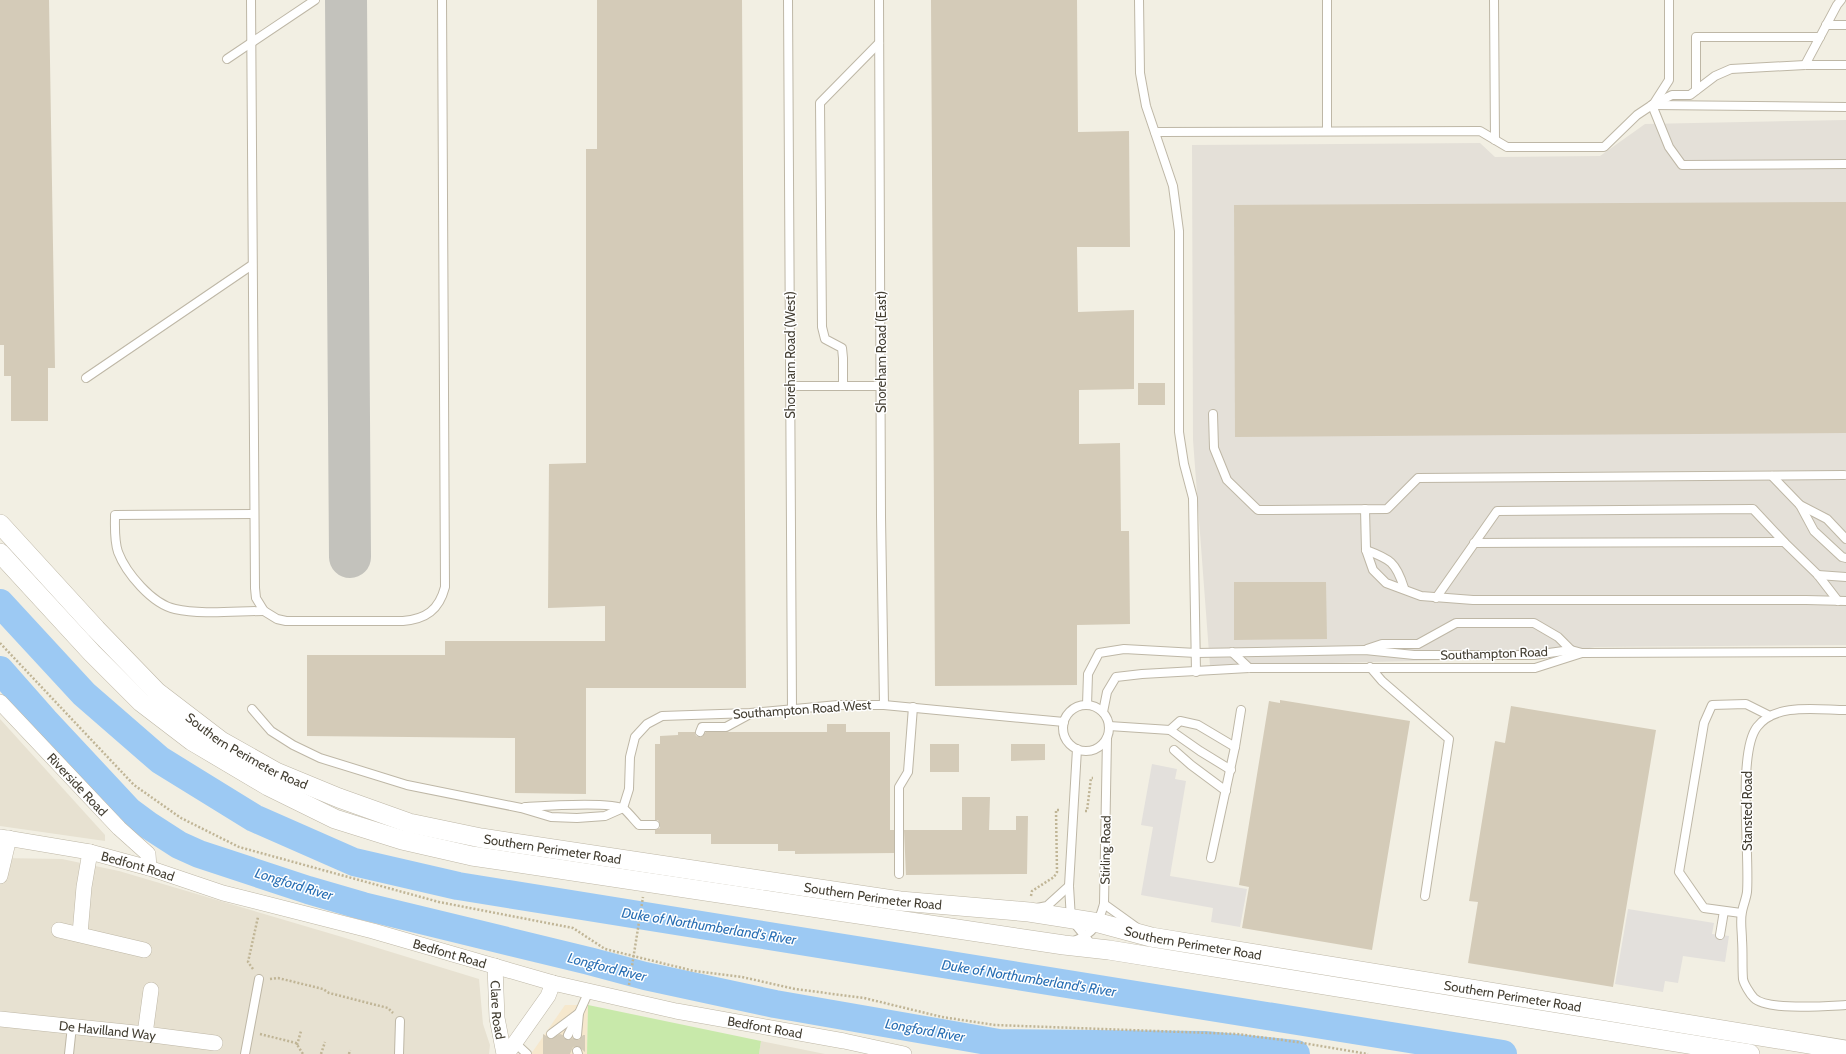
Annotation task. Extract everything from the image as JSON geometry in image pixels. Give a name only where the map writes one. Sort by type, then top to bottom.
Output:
[{"type":"street","name":"Southern Perimeter Road","points":[[0,524],[96,629],[157,692],[221,741],[276,772],[338,798],[409,823],[481,838],[900,901],[1025,910],[1099,923],[1152,937],[1846,1050]]},
{"type":"street","name":"Southern Perimeter Road","points":[[0,553],[92,654],[141,702],[192,741],[268,786],[335,819],[402,840],[472,856],[1064,945],[1092,943],[1750,1054]]},
{"type":"street","name":"Riverside Road","points":[[0,702],[119,828],[148,854],[149,868]]},
{"type":"street","name":"Bedfont Road","points":[[5,838],[90,852],[149,868],[224,893],[358,927],[553,983],[676,1011],[844,1041],[904,1054]]},
{"type":"street","points":[[0,876],[5,838]]},
{"type":"street","points":[[80,934],[84,887],[90,852]]},
{"type":"street","points":[[59,930],[144,950]]},
{"type":"street","name":"Clare Road","points":[[494,966],[499,1032],[509,1050],[548,996],[553,983]]},
{"type":"street","points":[[145,1034],[151,990]]},
{"type":"street","name":"De Havilland Way","points":[[0,1019],[145,1034],[215,1044]]},
{"type":"lane","points":[[252,0],[253,514],[256,598],[264,611],[277,619],[286,621],[403,622],[416,620],[433,610],[442,600],[445,587],[442,0]]},
{"type":"lane","points":[[227,59],[315,0]]},
{"type":"lane","name":"Shoreham Road (West)","points":[[788,0],[792,709]]},
{"type":"lane","name":"Shoreham Road (East)","points":[[879,0],[884,704]]},
{"type":"lane","points":[[1139,0],[1140,73],[1146,106],[1173,186],[1179,231],[1179,432],[1184,464],[1193,498],[1196,672]]},
{"type":"lane","points":[[1327,0],[1328,131]]},
{"type":"lane","points":[[1494,0],[1495,140]]},
{"type":"lane","points":[[1652,105],[1669,80],[1669,0]]},
{"type":"lane","points":[[1805,65],[1841,0]]},
{"type":"lane","points":[[1826,25],[1846,25]]},
{"type":"lane","points":[[1696,90],[1696,37],[1820,37]]},
{"type":"lane","points":[[843,386],[842,348],[825,339],[822,327],[820,103],[879,43]]},
{"type":"lane","points":[[1155,132],[1480,131],[1507,147],[1604,147],[1637,115],[1652,105],[1672,96],[1690,95],[1715,76],[1731,69],[1805,65],[1846,65]]},
{"type":"lane","points":[[1652,105],[1846,107]]},
{"type":"lane","points":[[1652,105],[1669,147],[1682,165],[1846,164]]},
{"type":"lane","points":[[86,378],[252,265]]},
{"type":"lane","points":[[790,386],[881,386]]},
{"type":"lane","points":[[1213,414],[1214,448],[1227,480],[1258,510],[1387,509],[1418,478],[1844,475]]},
{"type":"lane","points":[[1772,476],[1800,505],[1814,531],[1842,557],[1846,558]]},
{"type":"lane","points":[[1800,505],[1826,518],[1846,539]]},
{"type":"lane","points":[[1365,509],[1366,550],[1373,570],[1386,583],[1404,588],[1421,596],[1473,600],[1842,601]]},
{"type":"lane","points":[[1436,598],[1497,511],[1753,509],[1842,601]]},
{"type":"lane","points":[[253,514],[115,515],[116,542],[118,552],[135,579],[153,598],[164,605],[185,611],[264,611]]},
{"type":"lane","points":[[1474,543],[1784,542]]},
{"type":"lane","points":[[1366,550],[1386,557],[1399,570],[1404,588]]},
{"type":"lane","points":[[1818,575],[1846,577]]},
{"type":"lane","name":"Southampton Road","points":[[1365,650],[1382,644],[1418,644],[1450,625],[1463,623],[1534,623],[1558,637],[1571,650]]},
{"type":"lane","name":"Southampton Road","points":[[1087,705],[1088,674],[1099,653],[1124,649],[1196,653],[1365,650],[1414,655],[1534,655],[1571,650]]},
{"type":"lane","points":[[1571,650],[1582,653],[1846,652]]},
{"type":"lane","points":[[1232,652],[1249,668]]},
{"type":"lane","name":"Southampton Road","points":[[1103,712],[1107,692],[1116,677],[1142,674],[1249,668],[1535,668],[1582,653]]},
{"type":"lane","points":[[1370,667],[1382,681],[1449,739],[1425,896]]},
{"type":"lane","name":"Southampton Road West","points":[[623,808],[629,789],[632,745],[640,730],[647,724],[662,716],[750,713],[838,705],[884,704],[1064,722]]},
{"type":"lane","points":[[1741,914],[1704,908],[1679,872],[1704,723],[1712,705],[1746,704],[1770,716],[1792,710],[1846,710]]},
{"type":"lane","points":[[1087,705],[1097,707],[1103,712],[1107,718],[1109,726],[1107,738],[1102,745],[1092,750],[1077,749],[1070,744],[1065,737],[1064,722],[1067,715],[1072,709],[1087,705]]},
{"type":"lane","points":[[898,874],[899,787],[908,772],[913,707]]},
{"type":"lane","points":[[252,709],[271,731],[293,745],[320,758],[407,785],[521,808],[551,817],[577,818],[605,816],[623,808]]},
{"type":"lane","points":[[1211,858],[1231,770],[1241,710]]},
{"type":"lane","points":[[700,732],[702,727],[726,727],[750,713]]},
{"type":"lane","name":"Stansted Road","points":[[1770,716],[1757,727],[1750,739],[1747,753],[1747,893],[1741,914],[1744,981],[1754,998],[1774,1006],[1846,1005]]},
{"type":"lane","points":[[1170,730],[1180,721],[1198,725],[1235,747]]},
{"type":"lane","points":[[1109,726],[1170,730],[1231,770]]},
{"type":"lane","name":"Stirling Road","points":[[1099,923],[1104,904],[1107,738]]},
{"type":"lane","points":[[1077,749],[1069,886],[1071,919],[1092,943],[1099,923]]},
{"type":"lane","points":[[1174,750],[1191,765],[1226,791]]},
{"type":"lane","points":[[521,808],[558,805],[598,805],[623,808],[639,825],[655,825]]},
{"type":"lane","points":[[1025,910],[1047,906],[1069,886]]},
{"type":"lane","points":[[1104,904],[1152,937]]},
{"type":"lane","points":[[1720,935],[1724,911]]},
{"type":"lane","points":[[245,1054],[259,979]]},
{"type":"lane","points":[[568,1035],[589,991]]},
{"type":"lane","points":[[555,1034],[579,1013]]},
{"type":"lane","points":[[577,1035],[579,1013]]},
{"type":"lane","points":[[399,1054],[400,1021]]},
{"type":"lane","points":[[68,1054],[72,1026]]},
{"type":"lane","points":[[509,1050],[528,1054]]},
{"type":"path","points":[[0,643],[134,785],[181,818],[239,847],[439,902],[573,928],[605,949],[694,971],[742,977],[795,989],[864,998],[942,1017],[995,1025],[1237,1034],[1368,1054]]},
{"type":"path","points":[[1082,811],[1087,811],[1091,778],[1094,778]]},
{"type":"path","points":[[1025,910],[1032,890],[1054,877],[1057,872],[1056,810],[1060,810]]},
{"type":"path","points":[[629,989],[632,962],[643,900]]},
{"type":"path","points":[[261,903],[248,962],[259,979],[278,978],[323,989],[329,993],[388,1008],[400,1021]]},
{"type":"path","points":[[249,1031],[296,1044],[304,1054]]},
{"type":"path","points":[[297,1045],[302,1031]]},
{"type":"path","points":[[322,1054],[324,1042]]},
{"type":"path","points":[[349,1054],[350,1050]]},
{"type":"shaded area","points":[[1846,120],[1846,645],[1595,647],[1532,658],[1210,666],[1193,440],[1192,145],[1480,143],[1495,157],[1600,156],[1645,124]]},
{"type":"shaded area","points":[[0,719],[105,835],[105,841],[0,826]]},
{"type":"shaded area","points":[[1152,764],[1177,769],[1175,779],[1186,781],[1170,876],[1247,889],[1240,927],[1211,922],[1213,908],[1141,895],[1153,827],[1141,825]]},
{"type":"shaded area","points":[[0,858],[62,859],[119,871],[479,979],[483,1024],[490,1045],[489,1054],[0,1054]]},
{"type":"shaded area","points":[[1628,909],[1714,923],[1712,934],[1729,936],[1725,962],[1683,956],[1678,983],[1665,981],[1663,992],[1615,984]]},
{"type":"shaded area","points":[[565,1005],[588,1005],[587,1054],[531,1054]]},
{"type":"shaded area","points":[[761,1041],[825,1054],[759,1054]]},
{"type":"green space","points":[[588,1005],[761,1041],[759,1054],[587,1054]]},
{"type":"building","points":[[0,0],[49,0],[55,368],[48,368],[48,421],[11,421],[11,376],[4,376],[4,345],[0,345]]},
{"type":"building","points":[[597,0],[742,0],[746,688],[586,688],[586,794],[515,793],[515,738],[307,736],[307,655],[445,655],[445,641],[605,641],[605,606],[548,608],[549,464],[586,463],[586,149],[597,149]]},
{"type":"building","points":[[931,0],[1077,0],[1078,132],[1129,131],[1130,247],[1077,247],[1078,312],[1134,310],[1134,389],[1079,390],[1079,444],[1120,443],[1121,531],[1129,531],[1130,624],[1077,625],[1077,685],[935,686]]},
{"type":"building","points":[[1846,202],[1846,433],[1235,437],[1234,205]]},
{"type":"building","points":[[1138,383],[1165,383],[1165,405],[1138,405]]},
{"type":"building","points":[[1234,582],[1326,582],[1327,639],[1234,640]]},
{"type":"building","points":[[1280,700],[1410,721],[1372,950],[1242,928],[1249,887],[1239,885],[1269,701],[1280,703]]},
{"type":"building","points":[[1511,706],[1656,730],[1613,987],[1468,963],[1478,902],[1469,901],[1495,741],[1505,743]]},
{"type":"building","points":[[827,724],[846,724],[846,732],[890,732],[890,830],[894,830],[894,853],[795,854],[795,851],[778,851],[778,844],[711,844],[711,834],[655,834],[655,830],[660,828],[658,820],[655,820],[655,744],[660,744],[660,736],[678,735],[678,732],[695,732],[696,736],[700,737],[706,732],[827,732]]},
{"type":"building","points":[[930,744],[959,744],[959,772],[930,772]]},
{"type":"building","points":[[1011,744],[1045,744],[1045,760],[1011,761]]},
{"type":"building","points":[[962,797],[990,797],[989,830],[1016,830],[1016,816],[1028,816],[1027,874],[906,875],[904,830],[962,830]]},
{"type":"building","points":[[543,1034],[551,1039],[560,1034],[568,1040],[573,1038],[579,1040],[583,1035],[585,1035],[585,1052],[578,1046],[573,1047],[570,1054],[543,1054]]},
{"type":"waterway","name":"Duke of Northumberland's River","points":[[0,603],[84,694],[160,760],[254,818],[354,862],[458,886],[1503,1054]]},
{"type":"waterway","name":"Longford River","points":[[0,670],[45,721],[129,811],[148,825],[179,845],[199,854],[308,890],[363,906],[645,976],[775,1004],[999,1043],[1205,1045],[1296,1054]]},
{"type":"taxiway","points":[[346,0],[350,557]]}]
